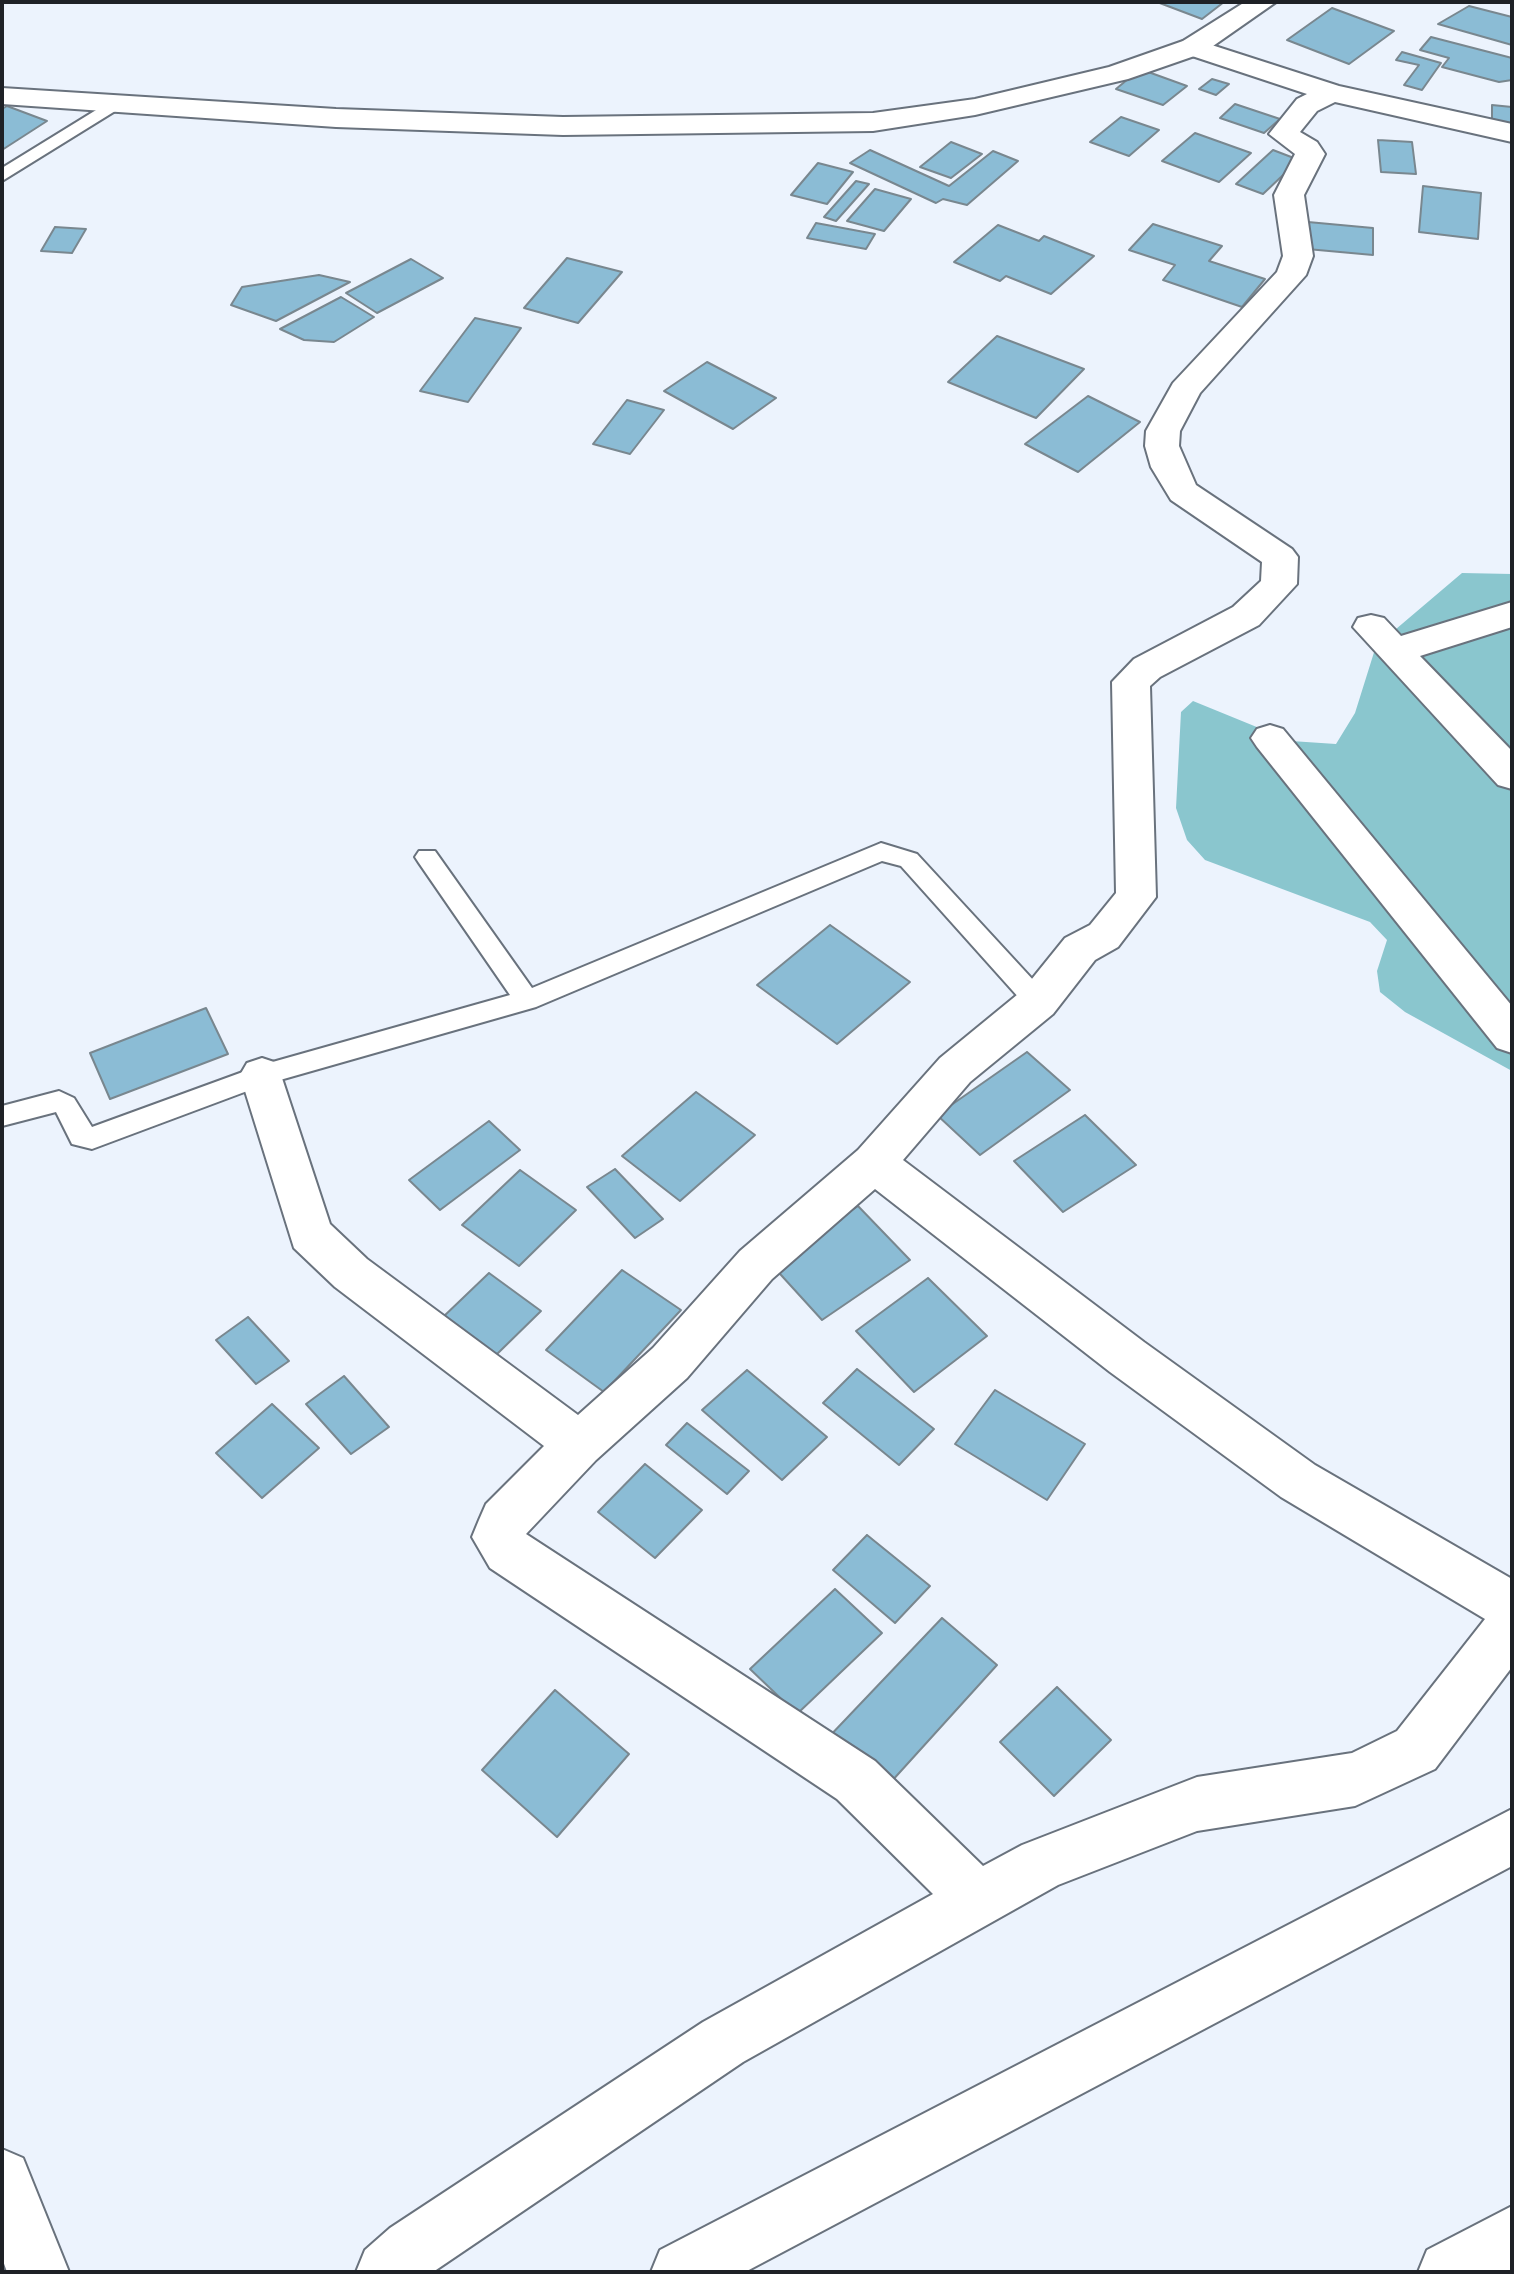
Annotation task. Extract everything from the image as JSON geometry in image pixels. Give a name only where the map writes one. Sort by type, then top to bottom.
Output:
[{"type":"street","points":[[2,96],[336,118],[563,126],[873,122],[975,107],[1118,73],[1193,47],[1263,2]]},
{"type":"street","points":[[1193,47],[1332,93],[1512,133]]},
{"type":"street","points":[[980,1901],[856,1780],[508,1551],[497,1537],[504,1520],[579,1444],[670,1363],[756,1265],[874,1163],[955,1070],[1038,1002],[1080,949],[1104,936],[1136,897],[1131,682],[1147,668],[1246,616],[1279,584],[1280,557],[1183,492],[1168,467],[1162,446],[1167,418],[1185,390],[1291,275],[1298,256],[1289,195],[1310,154],[1307,148],[1283,134],[1307,105],[1332,93]]},
{"type":"street","points":[[1393,649],[1512,614]]},
{"type":"street","points":[[1393,649],[1512,637]]},
{"type":"street","points":[[1393,649],[1512,775]]},
{"type":"street","points":[[1270,738],[1512,1036]]},
{"type":"street","points":[[262,1075],[310,1234],[351,1273],[579,1444]]},
{"type":"street","points":[[874,1163],[1027,1277],[1127,1357],[1298,1481],[1512,1607]]},
{"type":"street","points":[[387,2272],[412,2250],[723,2042],[980,1901],[1041,1864],[1197,1804],[1355,1779],[1416,1750],[1512,1626]]},
{"type":"street","points":[[682,2272],[1512,1836]]},
{"type":"street","points":[[2,2179],[38,2272]]},
{"type":"street","points":[[1450,2272],[1512,2236]]},
{"type":"lane","points":[[2,176],[114,104]]},
{"type":"lane","points":[[2,1116],[59,1101],[65,1105],[81,1136],[92,1138],[262,1075],[527,1000],[881,852],[909,860],[1038,1002]]},
{"type":"lane","points":[[427,857],[527,1000]]},
{"type":"water","points":[[1462,573],[1512,574],[1512,1071],[1405,1012],[1380,992],[1377,971],[1387,940],[1370,922],[1205,860],[1187,840],[1176,808],[1181,712],[1193,701],[1291,741],[1336,744],[1355,713],[1376,646]]},
{"type":"building","points":[[1157,2],[1224,2],[1202,19]]},
{"type":"building","points":[[1469,6],[1512,17],[1512,45],[1438,24]]},
{"type":"building","points":[[1332,8],[1394,31],[1349,64],[1287,40]]},
{"type":"building","points":[[1431,37],[1512,58],[1512,80],[1499,82],[1442,67],[1449,58],[1420,50]]},
{"type":"building","points":[[1402,52],[1441,63],[1422,90],[1404,85],[1419,65],[1396,60]]},
{"type":"building","points":[[1140,69],[1187,86],[1163,105],[1116,89]]},
{"type":"building","points":[[1212,79],[1229,84],[1216,95],[1199,89]]},
{"type":"building","points":[[1235,104],[1280,119],[1264,133],[1220,118]]},
{"type":"building","points":[[1492,105],[1512,107],[1512,124],[1492,122]]},
{"type":"building","points":[[7,106],[47,121],[2,150],[2,109]]},
{"type":"building","points":[[1121,117],[1159,130],[1129,156],[1090,142]]},
{"type":"building","points":[[1195,133],[1251,153],[1219,182],[1162,161]]},
{"type":"building","points":[[1378,140],[1412,142],[1416,174],[1381,172]]},
{"type":"building","points":[[951,142],[982,154],[951,178],[920,167]]},
{"type":"building","points":[[870,150],[949,186],[993,151],[1018,161],[967,205],[943,199],[936,203],[850,163]]},
{"type":"building","points":[[1273,150],[1299,160],[1263,194],[1236,184]]},
{"type":"building","points":[[818,163],[853,172],[827,204],[791,195]]},
{"type":"building","points":[[856,181],[869,184],[836,221],[824,217]]},
{"type":"building","points":[[1423,186],[1481,193],[1478,239],[1419,232]]},
{"type":"building","points":[[875,189],[911,199],[884,231],[847,221]]},
{"type":"building","points":[[1308,222],[1373,228],[1373,255],[1307,249]]},
{"type":"building","points":[[816,223],[875,234],[866,249],[807,238]]},
{"type":"building","points":[[1153,224],[1222,246],[1209,261],[1265,279],[1242,307],[1163,280],[1175,265],[1129,250]]},
{"type":"building","points":[[998,225],[1039,241],[1044,236],[1094,256],[1051,294],[1006,276],[1000,281],[954,262]]},
{"type":"building","points":[[55,227],[86,229],[72,253],[41,251]]},
{"type":"building","points":[[567,258],[622,272],[578,323],[524,308]]},
{"type":"building","points":[[411,259],[443,278],[377,313],[346,293]]},
{"type":"building","points":[[319,275],[350,282],[276,321],[231,305],[242,287]]},
{"type":"building","points":[[341,297],[374,317],[334,342],[304,340],[280,329]]},
{"type":"building","points":[[475,318],[521,328],[468,402],[420,391]]},
{"type":"building","points":[[997,336],[1084,369],[1036,418],[948,382]]},
{"type":"building","points":[[707,362],[776,398],[733,429],[664,391]]},
{"type":"building","points":[[1088,396],[1140,422],[1078,472],[1025,444]]},
{"type":"building","points":[[627,400],[664,410],[630,454],[593,444]]},
{"type":"building","points":[[830,925],[910,982],[837,1044],[757,985]]},
{"type":"building","points":[[206,1008],[228,1054],[110,1099],[90,1053]]},
{"type":"building","points":[[1027,1052],[1070,1090],[980,1155],[937,1115]]},
{"type":"building","points":[[696,1092],[755,1135],[680,1201],[622,1156]]},
{"type":"building","points":[[1085,1115],[1136,1165],[1063,1212],[1014,1161]]},
{"type":"building","points":[[489,1121],[520,1150],[440,1210],[409,1180]]},
{"type":"building","points":[[615,1169],[663,1219],[635,1238],[587,1187]]},
{"type":"building","points":[[520,1170],[576,1210],[519,1266],[462,1225]]},
{"type":"building","points":[[858,1206],[910,1260],[822,1320],[771,1264]]},
{"type":"building","points":[[622,1270],[681,1310],[604,1392],[546,1350]]},
{"type":"building","points":[[489,1273],[541,1311],[494,1357],[442,1318]]},
{"type":"building","points":[[928,1278],[987,1336],[914,1392],[856,1331]]},
{"type":"building","points":[[248,1317],[289,1361],[256,1384],[216,1340]]},
{"type":"building","points":[[857,1369],[934,1429],[899,1465],[823,1403]]},
{"type":"building","points":[[747,1370],[827,1437],[782,1480],[702,1410]]},
{"type":"building","points":[[344,1376],[389,1427],[351,1454],[306,1404]]},
{"type":"building","points":[[995,1390],[1085,1444],[1047,1500],[955,1444]]},
{"type":"building","points":[[272,1404],[319,1448],[262,1498],[216,1453]]},
{"type":"building","points":[[687,1423],[749,1471],[727,1494],[666,1445]]},
{"type":"building","points":[[645,1464],[702,1510],[655,1558],[598,1512]]},
{"type":"building","points":[[867,1535],[930,1586],[895,1623],[833,1570]]},
{"type":"building","points":[[835,1589],[882,1633],[797,1714],[750,1669]]},
{"type":"building","points":[[942,1618],[997,1665],[881,1793],[825,1741]]},
{"type":"building","points":[[1057,1687],[1111,1740],[1054,1796],[1000,1742]]},
{"type":"building","points":[[555,1690],[629,1754],[557,1837],[482,1770]]}]
